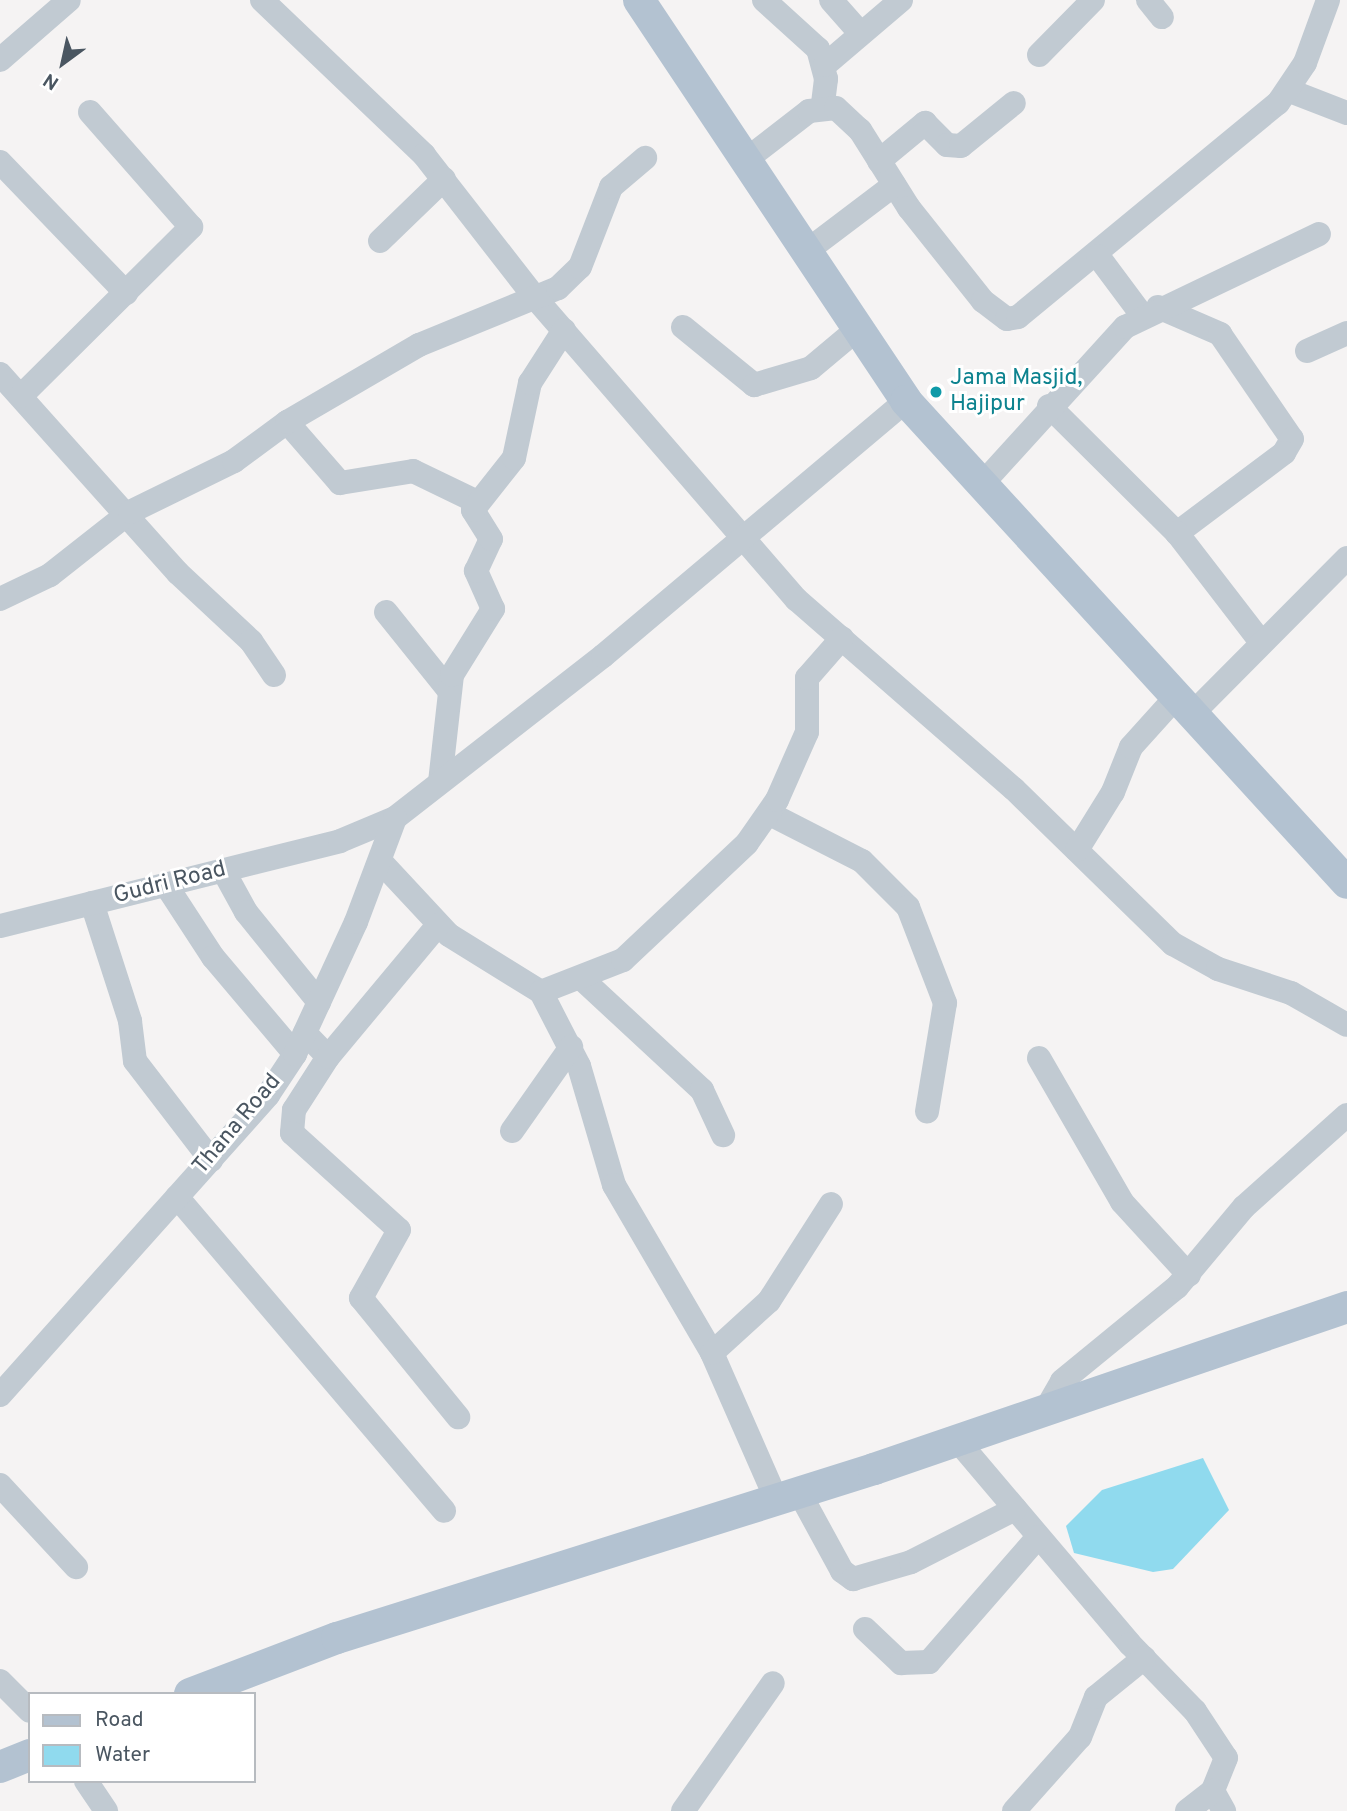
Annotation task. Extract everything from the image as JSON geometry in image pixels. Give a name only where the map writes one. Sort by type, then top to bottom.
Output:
[{"type":"main road","points":[[639,0],[861,326],[906,401],[1347,883]]},
{"type":"main road","points":[[195,1692],[337,1638],[787,1496],[1347,1307]]},
{"type":"main road","points":[[0,1767],[28,1756]]},
{"type":"street","points":[[0,60],[69,0]]},
{"type":"street","points":[[262,0],[444,179],[537,300],[796,599],[1197,960],[1291,993],[1347,1025]]},
{"type":"street","points":[[764,0],[805,35],[825,65],[823,104]]},
{"type":"street","points":[[831,0],[861,34]]},
{"type":"street","points":[[825,65],[901,0]]},
{"type":"street","points":[[1039,55],[1093,0]]},
{"type":"street","points":[[823,104],[849,118],[894,185],[983,301],[1007,319],[1029,311],[1098,256],[1290,90],[1328,0]]},
{"type":"street","points":[[1290,90],[1347,113]]},
{"type":"street","points":[[879,161],[925,123],[947,145],[961,146],[1014,103]]},
{"type":"street","points":[[747,159],[823,104]]},
{"type":"street","points":[[20,396],[191,227],[90,112]]},
{"type":"street","points":[[0,599],[50,575],[130,512],[234,461],[287,422],[426,341],[537,300],[580,267],[611,187],[645,158]]},
{"type":"street","points":[[0,162],[126,293]]},
{"type":"street","points":[[380,241],[444,179]]},
{"type":"street","points":[[808,250],[894,185]]},
{"type":"street","points":[[983,483],[1094,355],[1150,311],[1319,234]]},
{"type":"street","points":[[1098,256],[1150,311],[1220,334],[1292,439],[1284,453],[1177,533]]},
{"type":"street","points":[[683,327],[754,385],[811,368],[861,326]]},
{"type":"street","points":[[440,782],[448,689],[458,661],[494,609],[476,571],[491,539],[475,518],[477,502],[514,458],[530,383],[564,330]]},
{"type":"street","points":[[1307,351],[1347,333]]},
{"type":"street","points":[[0,374],[130,512],[178,573],[251,641],[274,676]]},
{"type":"street","name":"Gudri Road","points":[[0,926],[340,841],[395,818],[744,538],[906,401]]},
{"type":"street","points":[[1049,406],[1177,533],[1261,642]]},
{"type":"street","points":[[287,422],[340,483],[413,471],[477,502]]},
{"type":"street","points":[[1077,850],[1113,792],[1131,747],[1261,642],[1347,558]]},
{"type":"street","points":[[386,612],[448,689]]},
{"type":"street","points":[[541,992],[581,978],[638,950],[770,814],[811,721],[807,678],[842,638]]},
{"type":"street","points":[[770,814],[862,861],[908,906],[945,1003],[928,1112]]},
{"type":"street","name":"Thana Road","points":[[0,1395],[211,1160],[300,1043],[380,861],[395,818]]},
{"type":"street","points":[[380,861],[438,925],[541,992],[571,1047],[614,1185],[712,1353],[787,1496],[842,1571],[853,1579],[911,1562],[1015,1509]]},
{"type":"street","points":[[223,870],[246,912],[318,1002]]},
{"type":"street","points":[[166,885],[213,957],[300,1043],[328,1056]]},
{"type":"street","points":[[92,903],[130,1021],[135,1061],[211,1160]]},
{"type":"street","points":[[438,925],[328,1056],[294,1110],[292,1133],[399,1230],[360,1298],[458,1417]]},
{"type":"street","points":[[581,978],[702,1090],[723,1135]]},
{"type":"street","points":[[512,1131],[571,1047]]},
{"type":"street","points":[[1039,1058],[1122,1202],[1189,1275]]},
{"type":"street","points":[[1045,1411],[1062,1381],[1189,1275],[1244,1207],[1347,1115]]},
{"type":"street","points":[[177,1197],[444,1511]]},
{"type":"street","points":[[712,1353],[769,1301],[831,1205]]},
{"type":"street","points":[[957,1440],[1144,1658],[1195,1711],[1227,1758],[1218,1801],[1187,1811]]},
{"type":"street","points":[[0,1485],[76,1567]]},
{"type":"street","points":[[864,1629],[901,1663],[929,1662],[1038,1536]]},
{"type":"street","points":[[1014,1811],[1080,1737],[1096,1697],[1144,1658]]},
{"type":"street","points":[[0,1681],[28,1709]]},
{"type":"street","points":[[683,1811],[773,1684]]},
{"type":"street","points":[[87,1783],[106,1811]]},
{"type":"water","points":[[1203,1458],[1229,1510],[1173,1569],[1153,1572],[1074,1553],[1066,1526],[1102,1490]]},
{"type":"place","name":"Jama Masjid, Hajipur","points":[[936,392]]}]
